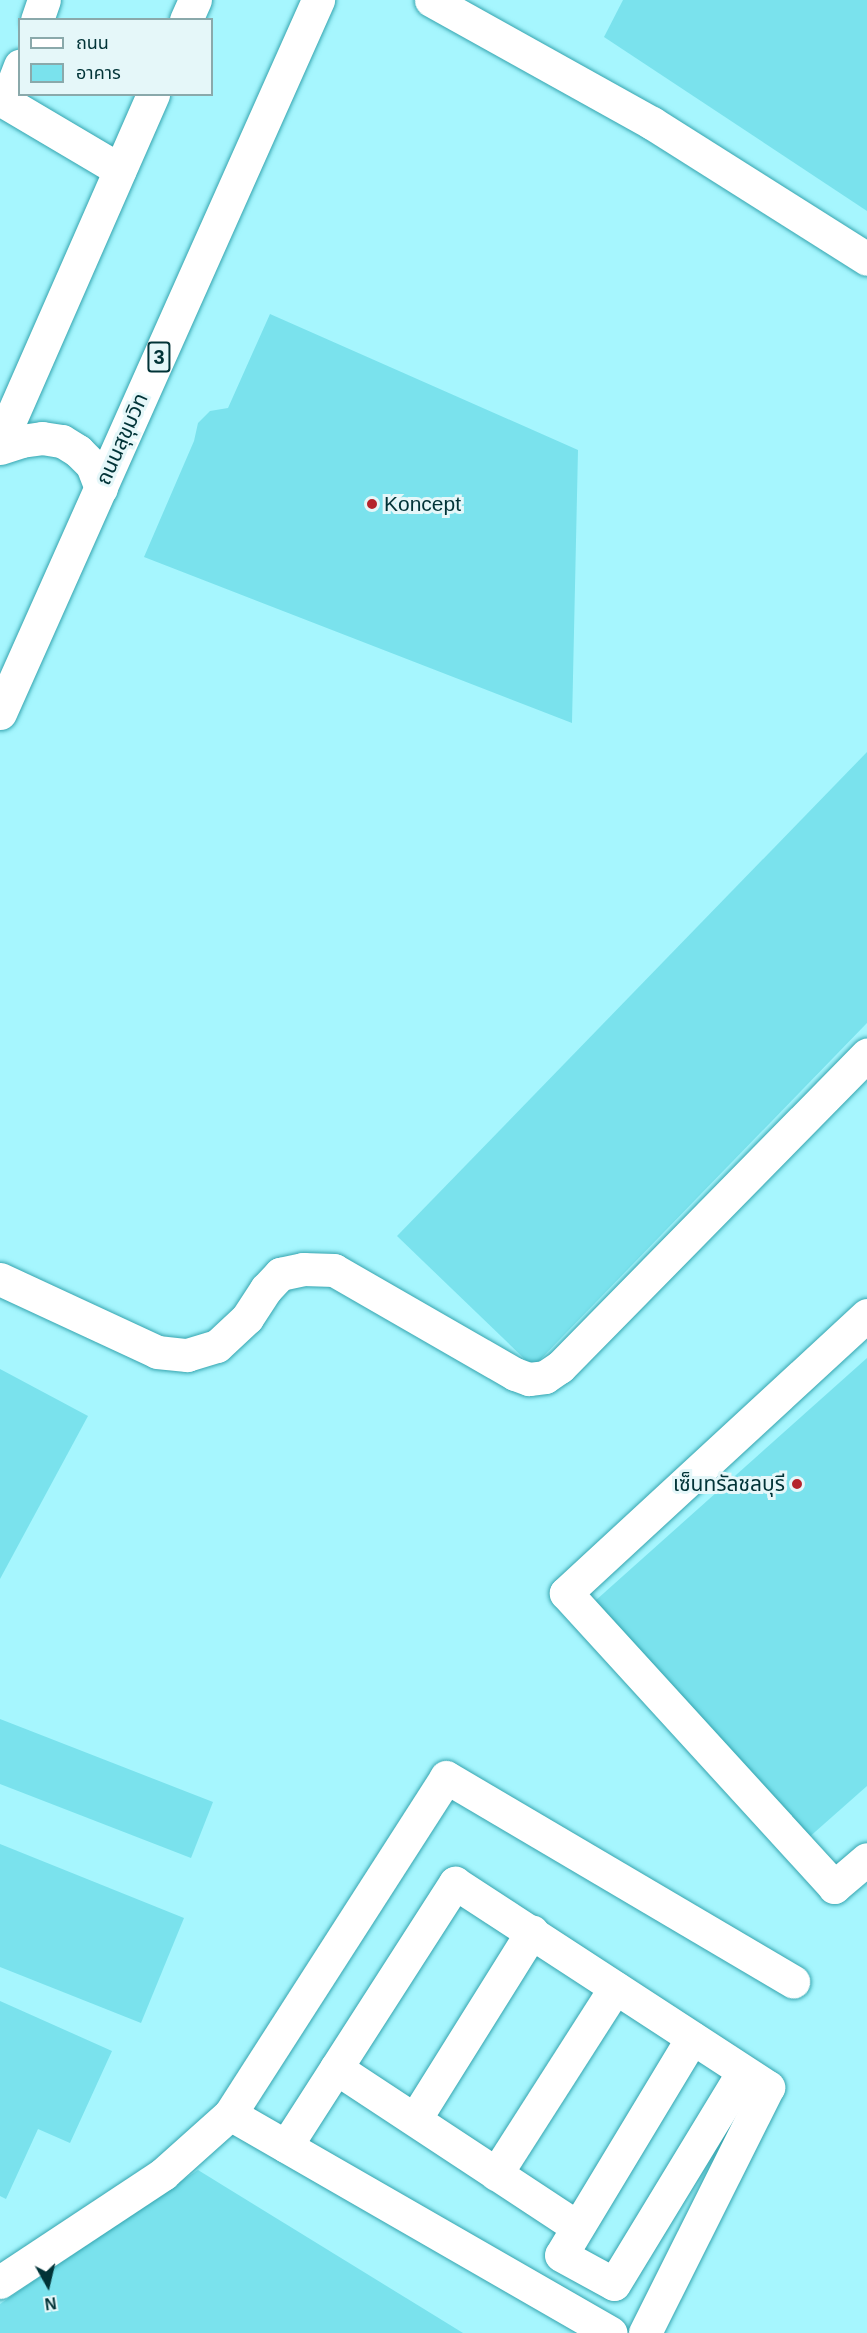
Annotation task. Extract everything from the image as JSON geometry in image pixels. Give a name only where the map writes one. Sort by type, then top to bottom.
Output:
[{"type":"main road","points":[[38,18],[44,0]]},
{"type":"main road","points":[[187,18],[195,0]]},
{"type":"main road","name":"ถนนสุขุมวิท","points":[[0,713],[318,0]]},
{"type":"main road","points":[[431,0],[847,231],[867,259]]},
{"type":"main road","points":[[18,70],[3,100],[120,170]]},
{"type":"main road","points":[[0,446],[152,96]]},
{"type":"main road","points":[[0,446],[42,438],[62,441],[78,451],[92,465],[101,488]]},
{"type":"main road","points":[[0,1280],[157,1352],[187,1355],[217,1346],[247,1318],[266,1289],[280,1274],[303,1269],[334,1270],[515,1374],[529,1379],[545,1377],[560,1367],[867,1055]]},
{"type":"main road","points":[[867,1315],[566,1593],[834,1887],[867,1859]]},
{"type":"main road","points":[[0,2282],[163,2174],[230,2114],[446,1777],[793,1981]]},
{"type":"main road","points":[[286,2146],[455,1883],[768,2087],[645,2333]]},
{"type":"main road","points":[[415,2119],[532,1932]]},
{"type":"main road","points":[[496,2174],[615,1988]]},
{"type":"main road","points":[[692,2038],[561,2255],[614,2284],[743,2072]]},
{"type":"main road","points":[[336,2068],[577,2227]]},
{"type":"main road","points":[[230,2114],[611,2333]]},
{"type":"building","points":[[623,0],[867,0],[867,211],[604,37]]},
{"type":"building","name":"Koncept","points":[[270,314],[578,450],[572,723],[144,557],[194,441],[198,423],[210,411],[228,408]]},
{"type":"building","points":[[867,752],[867,1023],[533,1367],[397,1236]]},
{"type":"building","name":"เซ็นทรัลชลบุรี","points":[[867,1358],[867,1786],[798,1847],[586,1609]]},
{"type":"building","points":[[0,1369],[88,1416],[0,1579]]},
{"type":"building","points":[[0,1719],[213,1802],[191,1858],[0,1784]]},
{"type":"building","points":[[0,1844],[184,1918],[141,2023],[0,1967]]},
{"type":"building","points":[[0,2001],[112,2051],[70,2143],[38,2129],[6,2199],[0,2196]]},
{"type":"building","points":[[198,2170],[463,2333],[0,2333],[0,2304]]},
{"type":"place","name":"Koncept","points":[[372,504]]},
{"type":"place","name":"เซ็นทรัลชลบุรี","points":[[797,1484]]}]
